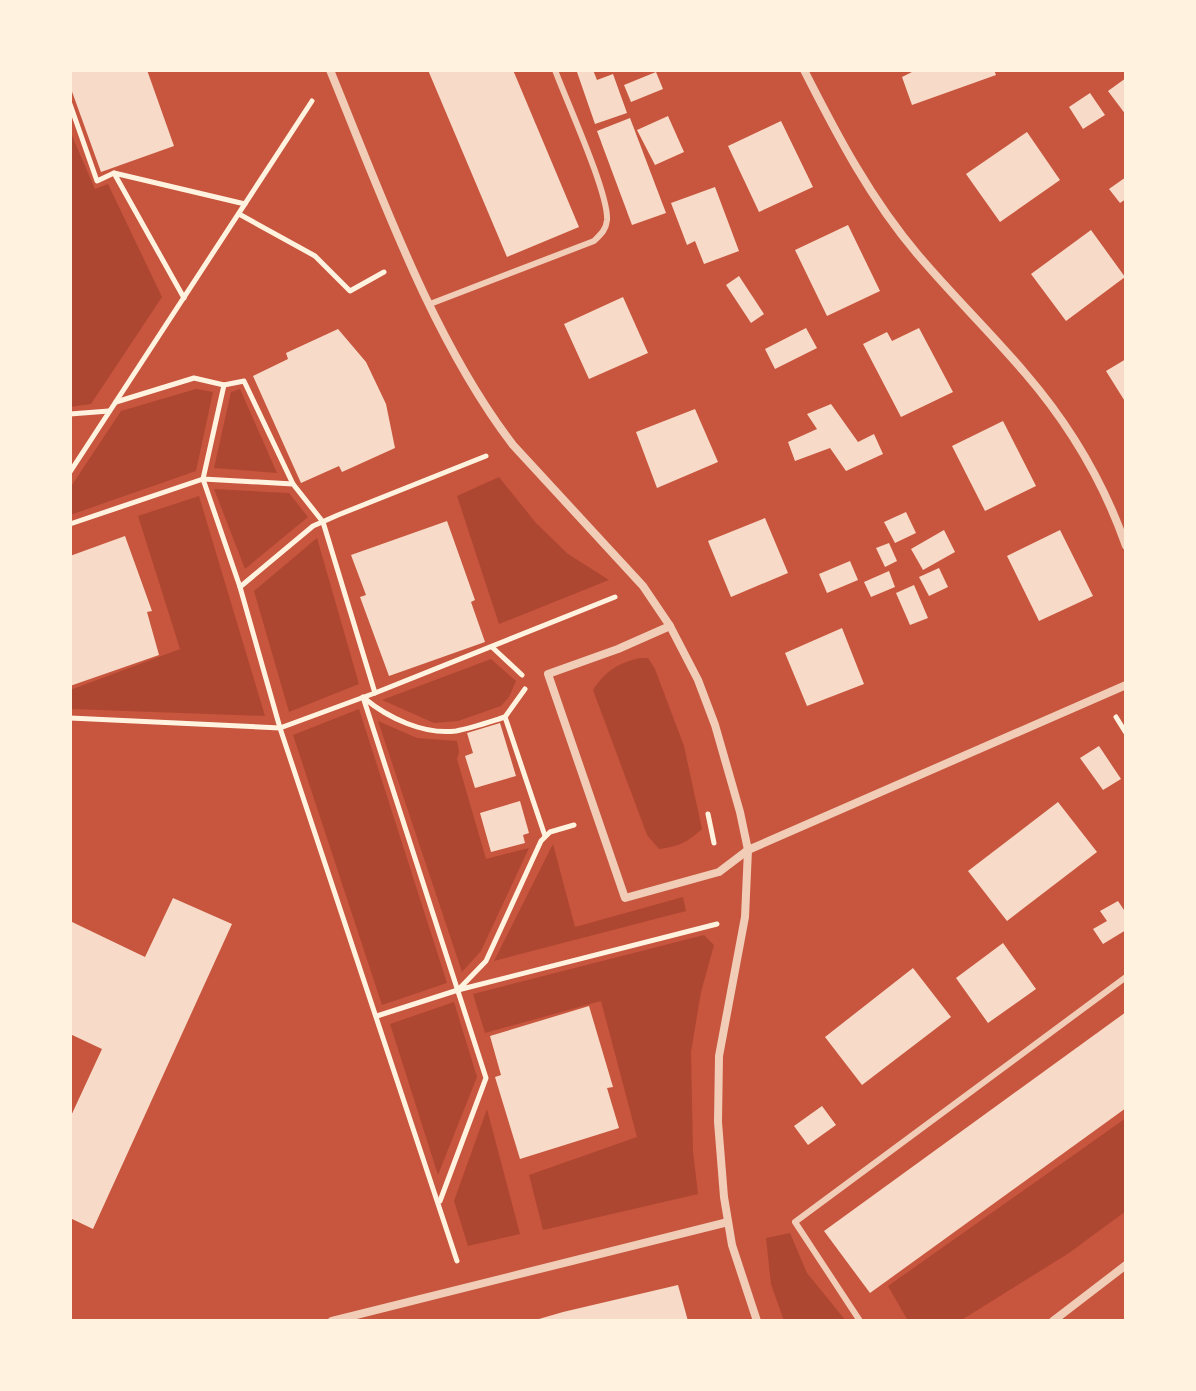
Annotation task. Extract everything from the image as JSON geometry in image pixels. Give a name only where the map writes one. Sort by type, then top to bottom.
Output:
[{"type":"street","points":[[804,70],[856,169],[890,219],[918,256],[1026,374],[1072,436],[1106,498],[1126,546]]},
{"type":"street","points":[[330,71],[410,259],[457,359],[513,445],[643,586],[670,626],[698,680],[715,725],[748,850],[745,917],[719,1056],[718,1122],[728,1222],[741,1277],[757,1321]]},
{"type":"street","points":[[670,626],[548,674],[625,898],[719,872],[748,850],[1126,685]]},
{"type":"street","points":[[332,1321],[728,1222]]},
{"type":"street","points":[[1053,1321],[1126,1265]]},
{"type":"lane","points":[[430,304],[594,241],[605,231],[608,218],[601,191],[555,70]]},
{"type":"lane","points":[[860,1321],[795,1222],[1126,977]]},
{"type":"path","points":[[70,472],[330,71]]},
{"type":"path","points":[[70,104],[97,181],[114,173],[245,204]]},
{"type":"path","points":[[114,173],[184,298]]},
{"type":"path","points":[[239,214],[315,256],[350,291],[410,259]]},
{"type":"path","points":[[116,402],[194,378],[224,385],[244,381],[293,484],[323,522],[375,693]]},
{"type":"path","points":[[224,385],[203,479],[240,587],[280,728],[465,1288]]},
{"type":"path","points":[[70,414],[110,411]]},
{"type":"path","points":[[240,587],[313,526],[513,445]]},
{"type":"path","points":[[70,524],[203,479],[293,484]]},
{"type":"path","points":[[70,718],[280,728],[643,586]]},
{"type":"path","points":[[492,647],[529,681]]},
{"type":"path","points":[[363,697],[384,713],[424,729],[457,731],[505,717],[545,836]]},
{"type":"path","points":[[363,697],[486,1078],[439,1202]]},
{"type":"path","points":[[458,990],[486,961],[545,836],[597,817]]},
{"type":"path","points":[[377,1016],[458,990],[745,917]]},
{"type":"shaded area","points":[[70,131],[95,189],[108,184],[162,297],[91,404],[70,407]]},
{"type":"shaded area","points":[[196,389],[213,392],[196,471],[70,515],[70,488],[121,411]]},
{"type":"shaded area","points":[[240,389],[277,473],[214,468],[231,392]]},
{"type":"shaded area","points":[[499,477],[536,523],[568,554],[609,580],[499,624],[457,496]]},
{"type":"shaded area","points":[[214,489],[289,493],[308,517],[245,569]]},
{"type":"shaded area","points":[[199,496],[265,716],[72,709],[70,690],[180,649],[138,516]]},
{"type":"shaded area","points":[[317,538],[359,684],[289,712],[254,591]]},
{"type":"shaded area","points":[[648,658],[655,669],[684,746],[702,829],[682,843],[659,849],[647,835],[593,690],[613,669]]},
{"type":"shaded area","points":[[491,659],[516,681],[501,706],[458,721],[434,723],[382,700]]},
{"type":"shaded area","points":[[359,709],[447,983],[382,1005],[293,735]]},
{"type":"shaded area","points":[[378,721],[417,738],[457,741],[457,759],[486,859],[529,848],[481,951],[462,972]]},
{"type":"shaded area","points":[[553,844],[575,927],[683,897],[686,911],[494,961]]},
{"type":"shaded area","points":[[704,935],[714,945],[701,992],[691,1052],[693,1151],[698,1194],[543,1230],[529,1175],[637,1137],[601,1001],[485,1033],[473,994]]},
{"type":"shaded area","points":[[454,1002],[477,1077],[438,1175],[390,1024]]},
{"type":"shaded area","points":[[487,1109],[520,1234],[468,1246],[454,1201]]},
{"type":"shaded area","points":[[1126,1118],[1126,1211],[1069,1253],[960,1321],[908,1321],[888,1286]]},
{"type":"shaded area","points":[[790,1233],[807,1273],[846,1321],[784,1321],[771,1284],[766,1238]]},
{"type":"building","points":[[70,70],[147,70],[174,146],[101,172],[70,86]]},
{"type":"building","points":[[428,70],[513,70],[579,227],[507,257]]},
{"type":"building","points":[[593,70],[597,80],[613,74],[627,113],[595,124],[577,72]]},
{"type":"building","points":[[916,70],[994,70],[996,75],[912,105],[902,77]]},
{"type":"building","points":[[656,72],[663,89],[631,102],[624,85]]},
{"type":"building","points":[[1126,78],[1126,115],[1108,91]]},
{"type":"building","points":[[1090,93],[1105,115],[1083,129],[1069,107]]},
{"type":"building","points":[[668,116],[684,152],[655,165],[637,130]]},
{"type":"building","points":[[630,118],[666,213],[632,225],[597,131]]},
{"type":"building","points":[[781,121],[813,187],[759,212],[728,146]]},
{"type":"building","points":[[1027,132],[1060,180],[1000,222],[966,174]]},
{"type":"building","points":[[1126,177],[1126,199],[1120,203],[1109,189]]},
{"type":"building","points":[[715,187],[739,251],[704,264],[695,241],[687,245],[671,203]]},
{"type":"building","points":[[848,225],[880,291],[827,316],[795,250]]},
{"type":"building","points":[[1091,230],[1125,277],[1066,321],[1031,274]]},
{"type":"building","points":[[739,276],[764,314],[751,323],[726,285]]},
{"type":"building","points":[[623,297],[648,353],[589,379],[564,324]]},
{"type":"building","points":[[806,328],[817,348],[775,369],[765,349]]},
{"type":"building","points":[[919,328],[953,392],[901,417],[863,344],[887,332],[892,341]]},
{"type":"building","points":[[338,329],[366,362],[386,404],[395,448],[342,472],[339,466],[301,483],[253,376],[288,359],[286,353]]},
{"type":"building","points":[[1126,359],[1126,403],[1106,371]]},
{"type":"building","points":[[831,404],[858,442],[874,434],[883,454],[846,471],[830,448],[795,461],[788,442],[817,429],[807,414]]},
{"type":"building","points":[[695,409],[718,462],[657,488],[636,432]]},
{"type":"building","points":[[1003,421],[1036,486],[985,511],[952,446]]},
{"type":"building","points":[[906,512],[916,533],[895,543],[884,522]]},
{"type":"building","points":[[765,518],[788,573],[731,597],[708,541]]},
{"type":"building","points":[[447,521],[475,600],[471,602],[485,642],[389,676],[360,597],[366,595],[351,555]]},
{"type":"building","points":[[944,530],[955,552],[923,570],[911,549]]},
{"type":"building","points":[[1060,530],[1093,596],[1039,621],[1007,556]]},
{"type":"building","points":[[125,536],[152,611],[147,612],[159,655],[70,686],[70,556]]},
{"type":"building","points":[[889,543],[897,561],[885,567],[876,548]]},
{"type":"building","points":[[850,561],[858,580],[827,593],[819,574]]},
{"type":"building","points":[[939,568],[948,587],[929,596],[919,577]]},
{"type":"building","points":[[889,571],[895,587],[871,597],[864,582]]},
{"type":"building","points":[[914,585],[928,618],[910,625],[896,593]]},
{"type":"building","points":[[842,628],[864,684],[807,706],[785,653]]},
{"type":"building","points":[[500,723],[516,776],[475,788],[465,756],[473,753],[467,733]]},
{"type":"building","points":[[1099,746],[1121,779],[1103,790],[1080,758]]},
{"type":"building","points":[[520,801],[529,833],[523,835],[525,843],[491,852],[480,813]]},
{"type":"building","points":[[1058,802],[1097,852],[1007,921],[968,871]]},
{"type":"building","points":[[173,898],[232,924],[93,1229],[70,1218],[70,1118],[102,1049],[70,1034],[70,921],[145,957]]},
{"type":"building","points":[[1118,901],[1126,913],[1126,930],[1103,944],[1093,929],[1107,921],[1100,911]]},
{"type":"building","points":[[1003,943],[1036,989],[988,1023],[956,978]]},
{"type":"building","points":[[913,968],[951,1017],[862,1085],[825,1037]]},
{"type":"building","points":[[589,1006],[613,1087],[607,1088],[619,1128],[520,1159],[495,1077],[501,1075],[490,1036]]},
{"type":"building","points":[[1126,1012],[1126,1108],[870,1293],[824,1231]]},
{"type":"building","points":[[822,1106],[836,1125],[808,1145],[794,1126]]},
{"type":"building","points":[[678,1285],[688,1321],[532,1321],[563,1312]]}]
